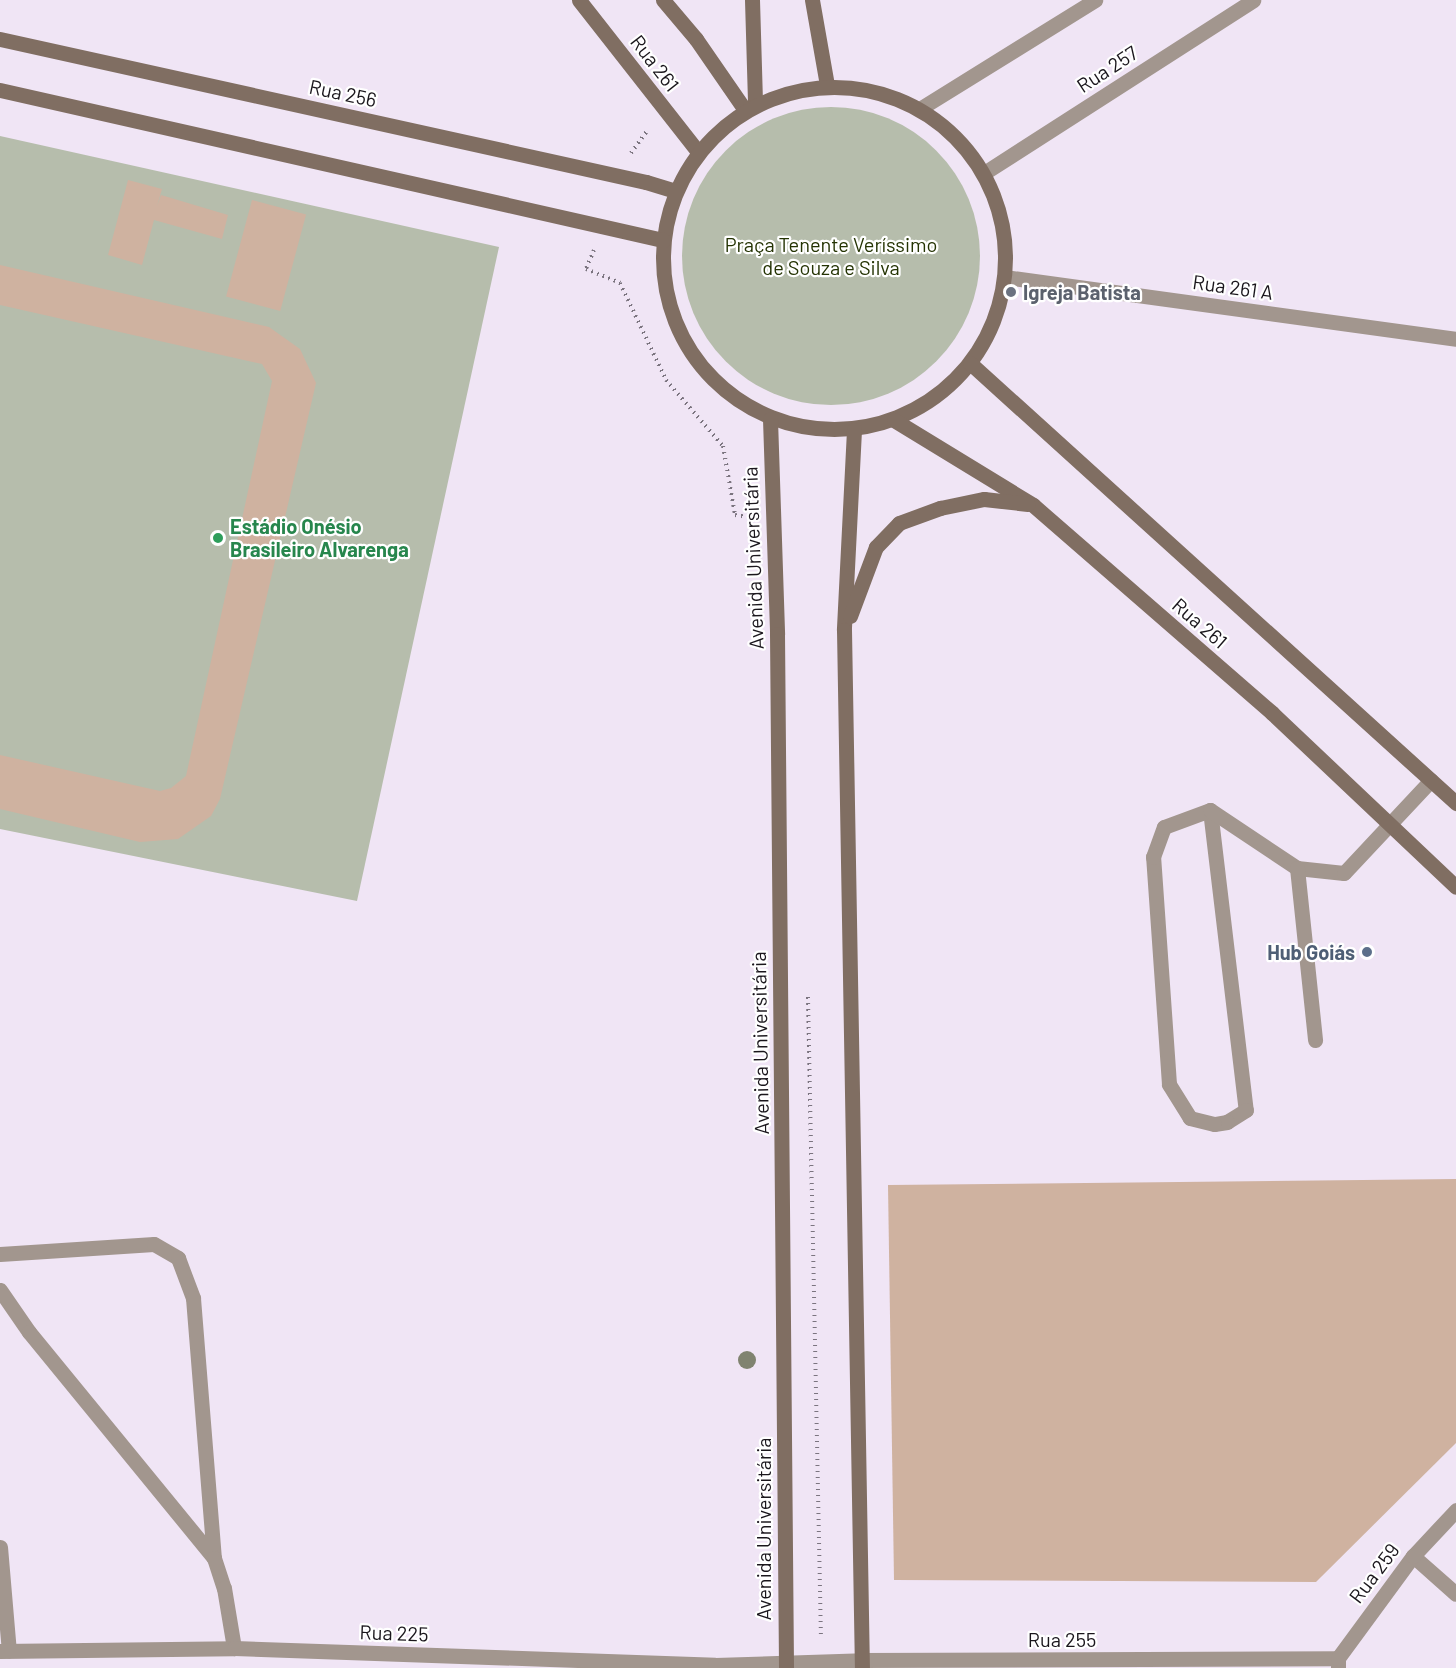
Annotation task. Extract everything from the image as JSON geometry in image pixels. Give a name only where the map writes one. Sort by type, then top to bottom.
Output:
[{"type":"main road","name":"Rua 261","points":[[579,0],[698,152]]},
{"type":"main road","points":[[663,0],[750,107]]},
{"type":"main road","points":[[750,107],[752,0]]},
{"type":"main road","points":[[812,0],[827,85]]},
{"type":"main road","name":"Rua 256","points":[[0,39],[622,176],[675,192]]},
{"type":"main road","points":[[827,85],[876,90],[921,108],[957,137],[984,173],[998,206],[1005,241],[1005,277],[993,322],[970,363],[951,384],[894,420],[854,430],[812,429],[770,419],[723,390],[687,348],[666,296],[663,240],[675,192],[698,152],[750,107],[790,91],[827,85]]},
{"type":"main road","points":[[0,90],[663,240]]},
{"type":"main road","name":"Rua 261","points":[[970,363],[1456,803]]},
{"type":"main road","name":"Avenida Universitária","points":[[770,419],[786,1665]]},
{"type":"main road","name":"Rua 261","points":[[894,420],[1033,505],[1393,824],[1456,887]]},
{"type":"main road","points":[[854,430],[844,630],[862,1664]]},
{"type":"main road","points":[[844,630],[876,547],[899,524],[940,508],[984,499],[1033,505]]},
{"type":"street","points":[[921,108],[1095,0]]},
{"type":"street","name":"Rua 257","points":[[984,173],[1253,0]]},
{"type":"street","name":"Rua 261 A","points":[[1005,277],[1456,339]]},
{"type":"street","points":[[1210,810],[1297,868],[1344,873],[1393,824],[1431,780]]},
{"type":"street","points":[[1210,810],[1246,1110],[1227,1122],[1214,1124],[1190,1118],[1169,1084],[1153,856],[1164,827],[1210,810]]},
{"type":"street","points":[[1297,868],[1315,1040]]},
{"type":"street","points":[[0,1254],[154,1244],[178,1258],[192,1298],[214,1558],[224,1588],[234,1648]]},
{"type":"street","points":[[0,1290],[29,1332],[214,1558]]},
{"type":"street","name":"Rua 259","points":[[1338,1663],[1413,1556],[1456,1510]]},
{"type":"street","points":[[0,1547],[4,1651]]},
{"type":"street","points":[[1413,1556],[1456,1594]]},
{"type":"street","name":"Rua 225","points":[[4,1651],[234,1648],[716,1665],[786,1665]]},
{"type":"street","name":"Rua 255","points":[[786,1665],[821,1660],[862,1664],[1338,1663]]},
{"type":"path","points":[[622,176],[631,154],[664,109]]},
{"type":"path","points":[[603,227],[586,269],[620,284],[666,380],[723,446],[735,515],[773,520]]},
{"type":"path","points":[[808,989],[821,1660]]},
{"type":"green space","name":"Praça Tenente Veríssimo de Souza e Silva","points":[[831,107],[874,113],[901,124],[926,141],[946,161],[969,199],[977,227],[980,256],[974,299],[963,326],[946,351],[926,371],[888,394],[860,402],[831,405],[788,399],[761,388],[736,371],[716,351],[693,313],[685,285],[682,256],[688,213],[699,186],[716,161],[736,141],[774,118],[802,110]]},
{"type":"green space","name":"Estádio Onésio Brasileiro Alvarenga","points":[[0,136],[499,247],[357,901],[0,829]]},
{"type":"building","points":[[128,180],[162,189],[157,206],[161,195],[228,215],[222,239],[154,220],[142,265],[108,255]]},
{"type":"building","points":[[252,200],[306,214],[280,311],[226,297]]},
{"type":"building","points":[[0,265],[269,327],[300,349],[316,383],[220,799],[211,816],[178,839],[140,842],[0,809],[0,755],[160,791],[171,788],[186,776],[272,381],[262,364],[0,305]]},
{"type":"building","points":[[1456,1179],[1456,1443],[1316,1582],[894,1580],[888,1185]]},
{"type":"place","name":"Igreja Batista","points":[[1011,292]]},
{"type":"place","name":"Estádio Onésio Brasileiro Alvarenga","points":[[218,538]]},
{"type":"place","name":"Hub Goiás","points":[[1367,952]]}]
